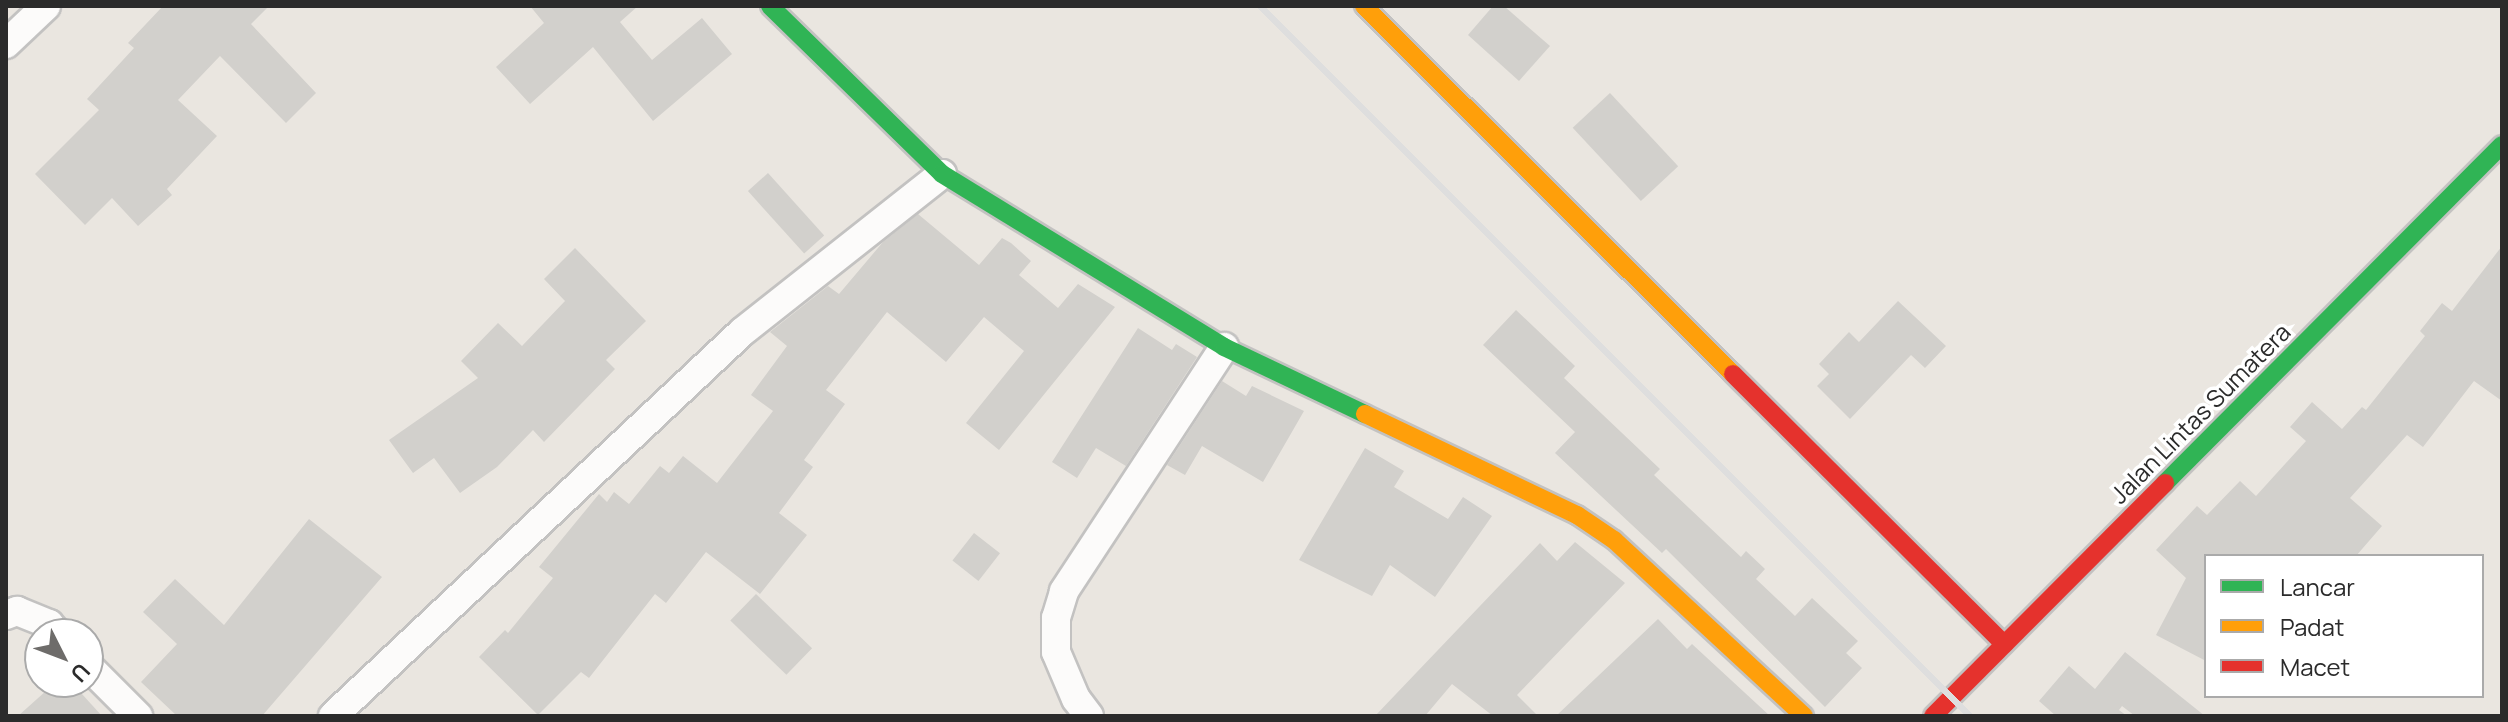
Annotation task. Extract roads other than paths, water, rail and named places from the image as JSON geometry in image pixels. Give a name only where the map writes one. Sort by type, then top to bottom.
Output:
[{"type":"main road","points":[[770,6],[942,174],[1224,347],[1577,515],[1614,540],[1804,716]]},
{"type":"main road","points":[[1364,6],[2004,644]]},
{"type":"main road","name":"Jalan Lintas Sumatera","points":[[1933,716],[2502,146]]},
{"type":"street","points":[[8,40],[46,6]]},
{"type":"street","points":[[333,716],[742,332],[942,174]]},
{"type":"street","points":[[1089,716],[1076,699],[1056,652],[1056,618],[1064,591],[1224,347]]},
{"type":"street","points":[[6,615],[17,611],[34,618]]},
{"type":"street","points":[[104,682],[138,716]]},
{"type":"railway","points":[[1260,6],[1970,716]]}]
